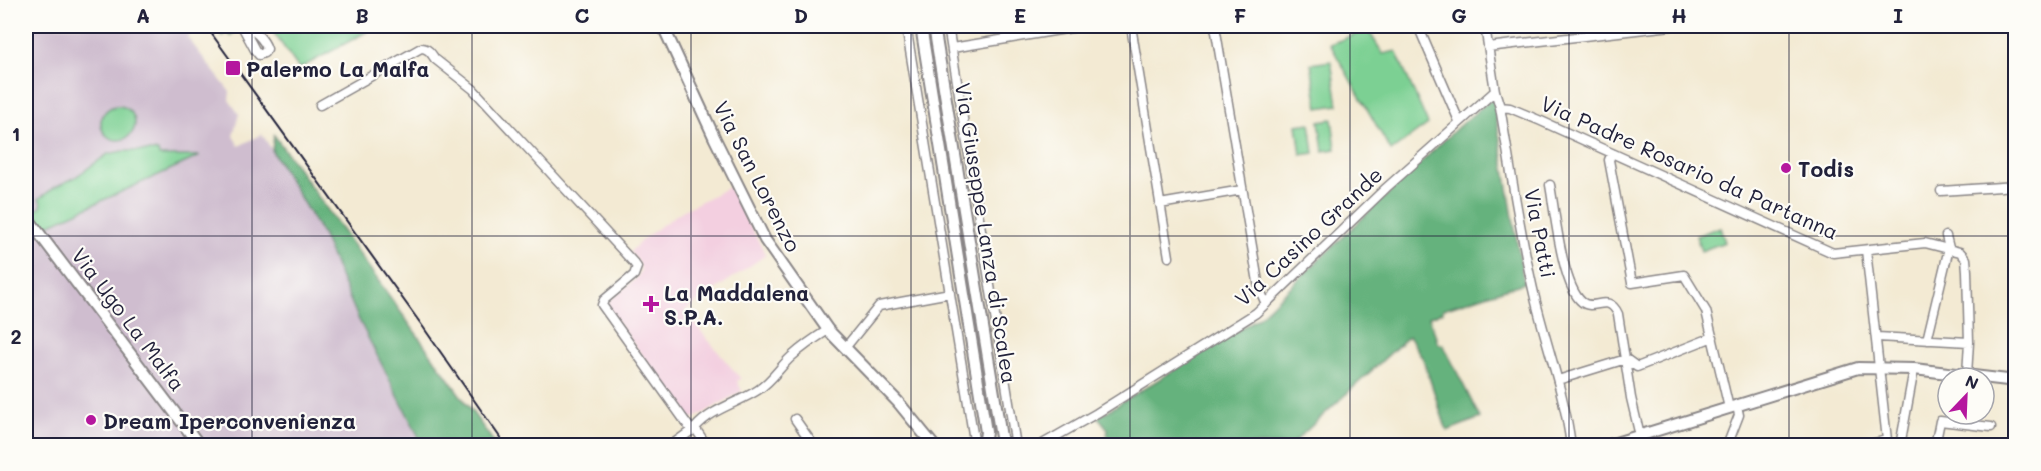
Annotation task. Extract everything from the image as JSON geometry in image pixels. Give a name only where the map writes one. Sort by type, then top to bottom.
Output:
[{"type":"street","name":"Via San Lorenzo","points":[[663,26],[715,140],[765,240],[828,330],[898,402],[933,443]]},
{"type":"street","points":[[906,26],[975,446]]},
{"type":"street","name":"Via Giuseppe Lanza di Scalea","points":[[921,26],[986,432],[984,446]]},
{"type":"street","name":"Via Giuseppe Lanza di Scalea","points":[[934,26],[1004,446]]},
{"type":"street","name":"Via Giuseppe Lanza di Scalea","points":[[948,26],[1016,446]]},
{"type":"street","points":[[1016,26],[1018,36]]},
{"type":"street","points":[[952,48],[1084,26]]},
{"type":"street","points":[[1131,26],[1169,257]]},
{"type":"street","points":[[1215,26],[1259,288],[1266,304]]},
{"type":"street","points":[[1418,26],[1459,121]]},
{"type":"street","name":"Via Patti","points":[[1485,26],[1532,285],[1542,329],[1567,411],[1571,446]]},
{"type":"street","points":[[1488,46],[1671,26]]},
{"type":"street","points":[[320,105],[421,48],[426,48],[435,59],[482,99],[637,267],[634,275],[604,300],[602,305],[707,446]]},
{"type":"street","name":"Via Casino Grande","points":[[1040,446],[1256,313],[1386,188],[1495,91]]},
{"type":"street","name":"Via Padre Rosario da Partanna","points":[[1500,107],[1510,108],[1531,117],[1833,253],[1924,243],[1949,248]]},
{"type":"street","points":[[1612,153],[1609,160],[1632,283],[1684,275],[1706,311],[1733,407],[1739,415],[1727,446]]},
{"type":"street","points":[[1550,185],[1569,285],[1582,303],[1612,304],[1616,310],[1640,436]]},
{"type":"street","points":[[1941,190],[2016,186]]},
{"type":"street","points":[[1160,204],[1242,190]]},
{"type":"street","name":"Via Ugo La Malfa","points":[[26,216],[200,446]]},
{"type":"street","points":[[1927,339],[1949,248],[1946,236]]},
{"type":"street","points":[[1949,248],[1960,252],[1966,259],[1969,342],[1968,366]]},
{"type":"street","points":[[1862,446],[1890,443],[1878,368],[1877,337],[1866,250]]},
{"type":"street","points":[[845,348],[879,306],[950,293]]},
{"type":"street","points":[[670,446],[694,429],[702,420],[757,391],[772,380],[782,366],[800,349],[828,330]]},
{"type":"street","points":[[1626,359],[1637,367],[1713,337]]},
{"type":"street","points":[[1877,337],[1969,342]]},
{"type":"street","points":[[1558,380],[1626,359]]},
{"type":"street","points":[[1606,446],[1858,368],[1936,371]]},
{"type":"street","points":[[1900,446],[1914,369]]},
{"type":"street","points":[[1996,379],[2016,381]]},
{"type":"street","points":[[795,419],[814,446]]},
{"type":"street","points":[[1935,446],[1940,421],[1991,427]]},
{"type":"street","points":[[919,446],[933,443]]},
{"type":"shaded area","points":[[26,26],[191,26],[195,30],[187,37],[230,92],[229,100],[239,114],[233,136],[239,146],[262,134],[322,234],[358,318],[423,445],[26,445]]},
{"type":"shaded area","name":"La Maddalena S.P.A.","points":[[729,187],[766,255],[684,311],[741,379],[737,381],[742,391],[695,418],[687,418],[606,306],[638,277],[641,270],[639,263],[630,252],[644,238],[682,211]]},
{"type":"green space","points":[[216,26],[235,26],[237,29],[230,36],[227,32],[222,36]]},
{"type":"green space","points":[[265,26],[377,26],[299,69],[272,30]]},
{"type":"green space","points":[[1368,30],[1383,54],[1396,51],[1428,124],[1391,151],[1330,44]]},
{"type":"green space","points":[[1331,61],[1338,105],[1318,108],[1311,64]]},
{"type":"green space","points":[[1493,98],[1524,283],[1443,309],[1443,312],[1429,317],[1438,343],[1446,350],[1480,418],[1447,431],[1423,359],[1409,336],[1291,445],[1117,445],[1107,436],[1108,429],[1098,417],[1258,318],[1459,126]]},
{"type":"green space","points":[[118,106],[130,111],[135,123],[130,135],[118,140],[106,135],[101,123],[106,111]]},
{"type":"green space","points":[[1332,119],[1336,149],[1323,151],[1319,121]]},
{"type":"green space","points":[[1310,123],[1314,153],[1301,155],[1297,125]]},
{"type":"green space","points":[[274,135],[496,445],[423,445],[358,318],[322,234],[272,151]]},
{"type":"green space","points":[[123,151],[158,151],[159,156],[200,156],[44,227],[32,211],[40,208],[42,204],[39,199],[55,187],[74,178],[108,154]]},
{"type":"green space","points":[[1720,227],[1725,242],[1701,251],[1696,236]]},
{"type":"railway","points":[[206,26],[506,446]]},
{"type":"place","name":"Palermo La Malfa","points":[[233,68]]},
{"type":"place","name":"Todis","points":[[1786,168]]},
{"type":"place","name":"La Maddalena S.P.A.","points":[[651,304]]},
{"type":"place","name":"Dream Iperconvenienza","points":[[91,420]]}]
